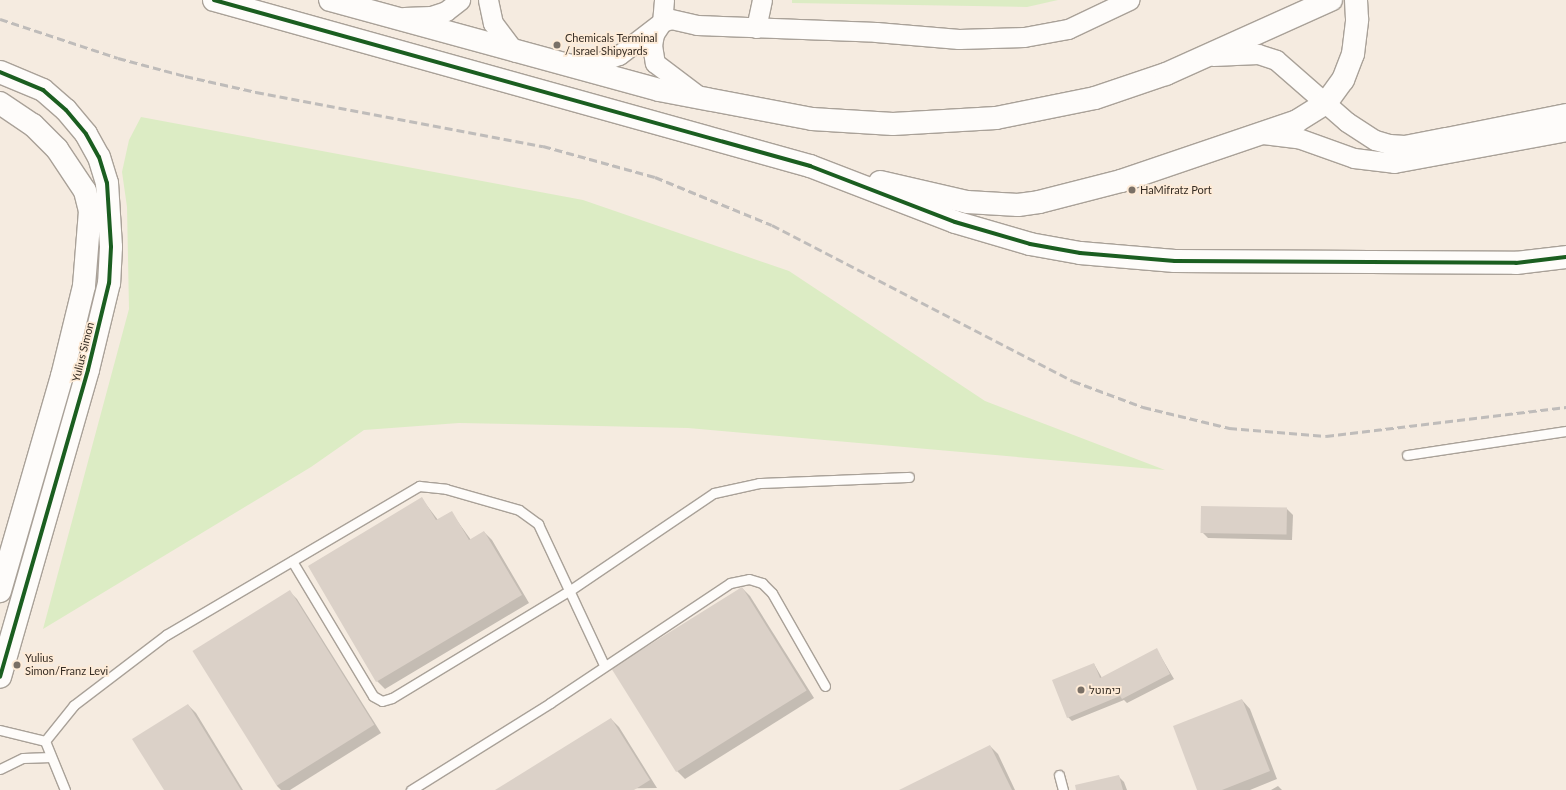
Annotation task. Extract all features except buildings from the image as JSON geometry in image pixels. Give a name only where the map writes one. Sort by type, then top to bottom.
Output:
[{"type":"street","points":[[214,0],[810,166],[967,202],[1018,205],[1066,197],[1263,134],[1310,115],[1326,103],[1343,80],[1353,54],[1357,19],[1356,0]]},
{"type":"street","points":[[330,0],[353,4],[394,18],[569,67],[701,98],[812,119],[893,124],[952,122],[1004,117],[1095,98],[1166,74],[1261,33],[1331,0]]},
{"type":"street","points":[[394,18],[431,16],[446,11],[460,0]]},
{"type":"street","points":[[488,0],[493,23],[515,52]]},
{"type":"street","points":[[664,0],[662,22],[654,34],[652,45],[655,63],[701,98]]},
{"type":"street","points":[[756,28],[762,0]]},
{"type":"street","points":[[569,67],[602,62],[619,55],[662,22],[671,19],[698,25],[876,32],[959,39],[1024,37],[1068,29],[1129,0]]},
{"type":"street","points":[[1261,33],[1294,0]]},
{"type":"street","points":[[1209,56],[1258,54],[1276,60],[1360,132],[1389,144],[1404,145],[1446,138],[1566,113]]},
{"type":"street","name":"Yulius Simon","points":[[0,72],[43,90],[66,110],[86,134],[99,157],[107,183],[111,247],[110,283],[88,370],[0,677]]},
{"type":"street","name":"Yulius Simon","points":[[0,103],[33,125],[57,149],[85,191],[90,212],[80,301],[62,376],[0,592]]},
{"type":"street","points":[[1263,134],[1298,138],[1354,158],[1394,163],[1566,131]]},
{"type":"street","points":[[810,166],[955,222],[1024,242],[1080,253],[1138,258],[1207,261],[1516,263],[1566,257]]},
{"type":"lane","points":[[1407,455],[1566,431]]},
{"type":"lane","points":[[292,561],[374,696],[382,701],[392,698],[569,591],[714,493],[759,483],[909,477]]},
{"type":"lane","points":[[45,741],[74,705],[166,635],[419,486],[446,489],[519,510],[538,524],[604,665]]},
{"type":"lane","points":[[417,788],[550,703],[604,665],[730,583],[749,579],[762,583],[772,593],[825,686]]},
{"type":"lane","points":[[0,730],[45,741]]},
{"type":"lane","points":[[45,741],[65,790]]},
{"type":"lane","points":[[0,769],[23,758],[51,757]]},
{"type":"lane","points":[[1059,774],[1064,790]]},
{"type":"green space","points":[[792,0],[1058,0],[1027,7],[792,3]]},
{"type":"green space","points":[[141,117],[583,200],[789,271],[985,401],[1165,470],[688,428],[459,423],[364,430],[311,467],[43,629],[129,309],[127,207],[122,172],[129,140]]},
{"type":"railway","points":[[0,19],[118,58],[185,76],[256,92],[543,146],[655,177],[772,225],[1073,381],[1143,407],[1229,428],[1326,436],[1566,407]]},
{"type":"cycle path","points":[[214,0],[810,166],[955,222],[1030,244],[1080,253],[1175,261],[1516,263],[1566,257]]},
{"type":"cycle path","points":[[0,72],[43,90],[66,110],[86,134],[99,157],[107,183],[111,247],[109,283],[88,370],[0,677]]},
{"type":"place","name":"Chemicals Terminal / Israel Shipyards","points":[[557,45]]},
{"type":"place","name":"HaMifratz Port","points":[[1132,190]]},
{"type":"place","name":"Yulius Simon/Franz Levi","points":[[17,665]]},
{"type":"place","name":"כימוטל","points":[[1081,690]]}]
